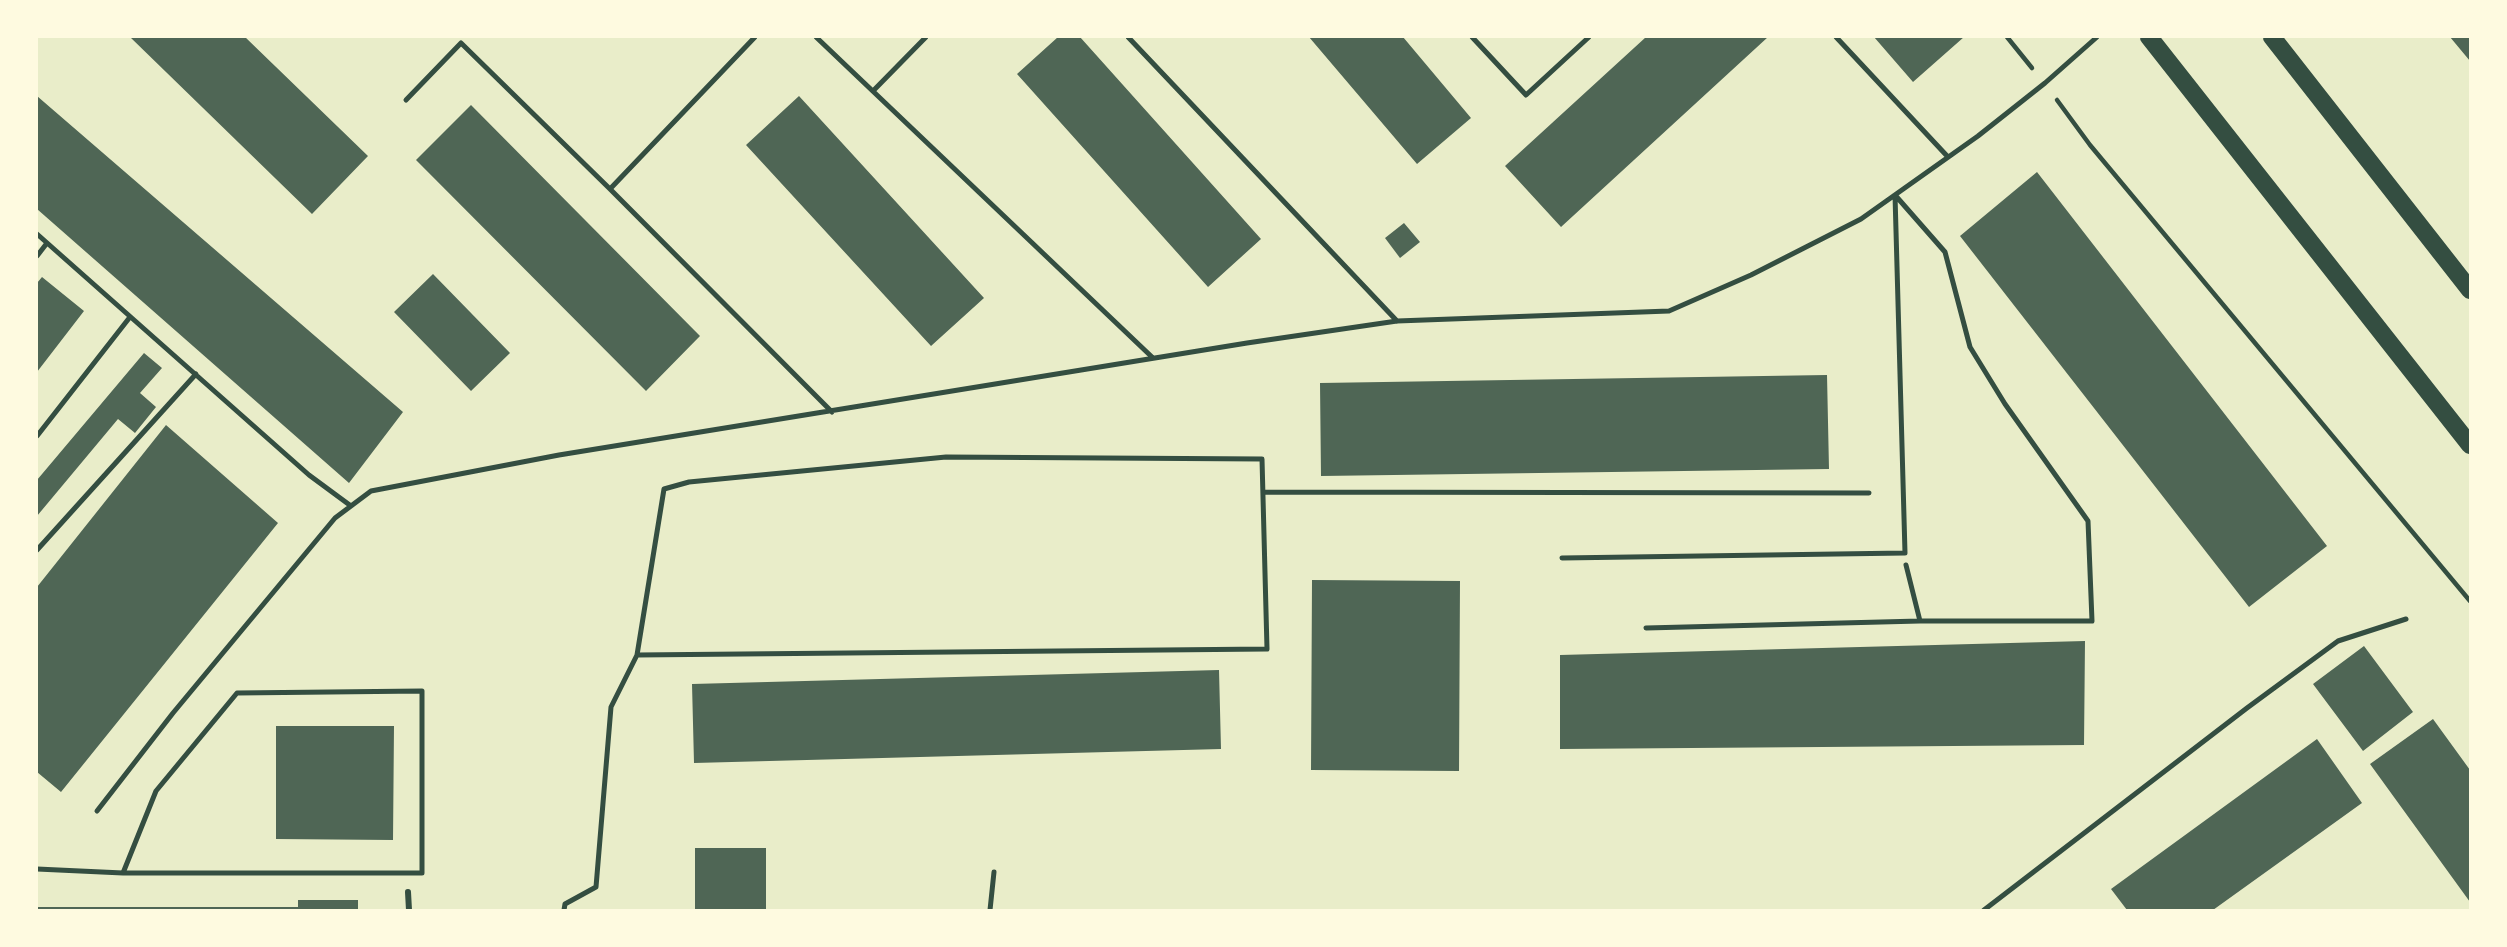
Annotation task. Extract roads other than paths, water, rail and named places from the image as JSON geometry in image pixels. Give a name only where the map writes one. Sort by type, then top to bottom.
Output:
[{"type":"main road","points":[[2150,37],[2470,445]]},
{"type":"main road","points":[[2272,37],[2470,290]]},
{"type":"street","points":[[408,891],[409,910]]},
{"type":"lane","points":[[610,189],[755,37]]},
{"type":"lane","points":[[816,37],[1153,358]]},
{"type":"lane","points":[[873,91],[926,37]]},
{"type":"lane","points":[[1128,37],[1397,321]]},
{"type":"lane","points":[[1472,37],[1527,95],[1589,37]]},
{"type":"lane","points":[[1836,37],[1948,157]]},
{"type":"lane","points":[[97,811],[335,517],[371,491],[559,455],[1397,321],[1669,311],[1751,275],[1861,219],[1948,157],[2045,82],[2097,37]]},
{"type":"lane","points":[[405,100],[461,43],[832,412]]},
{"type":"lane","points":[[1562,558],[1905,553],[1895,195]]},
{"type":"lane","points":[[1646,628],[1920,621],[2092,621],[2088,521],[2006,404],[1970,347],[1945,253],[1895,195]]},
{"type":"lane","points":[[37,234],[309,475],[351,506]]},
{"type":"lane","points":[[37,256],[47,243]]},
{"type":"lane","points":[[37,436],[130,317]]},
{"type":"lane","points":[[37,550],[196,374]]},
{"type":"lane","points":[[564,910],[565,904],[596,887],[611,707],[637,654],[664,489],[689,482],[946,457],[1262,459],[1267,649],[637,654]]},
{"type":"lane","points":[[1263,492],[1869,493]]},
{"type":"lane","points":[[1906,565],[1920,621]]},
{"type":"lane","points":[[1984,910],[2239,713],[2338,641],[2406,619]]},
{"type":"lane","points":[[37,869],[123,873],[422,873],[422,691],[237,693],[156,791],[123,873]]},
{"type":"lane","points":[[990,910],[993,872]]}]
